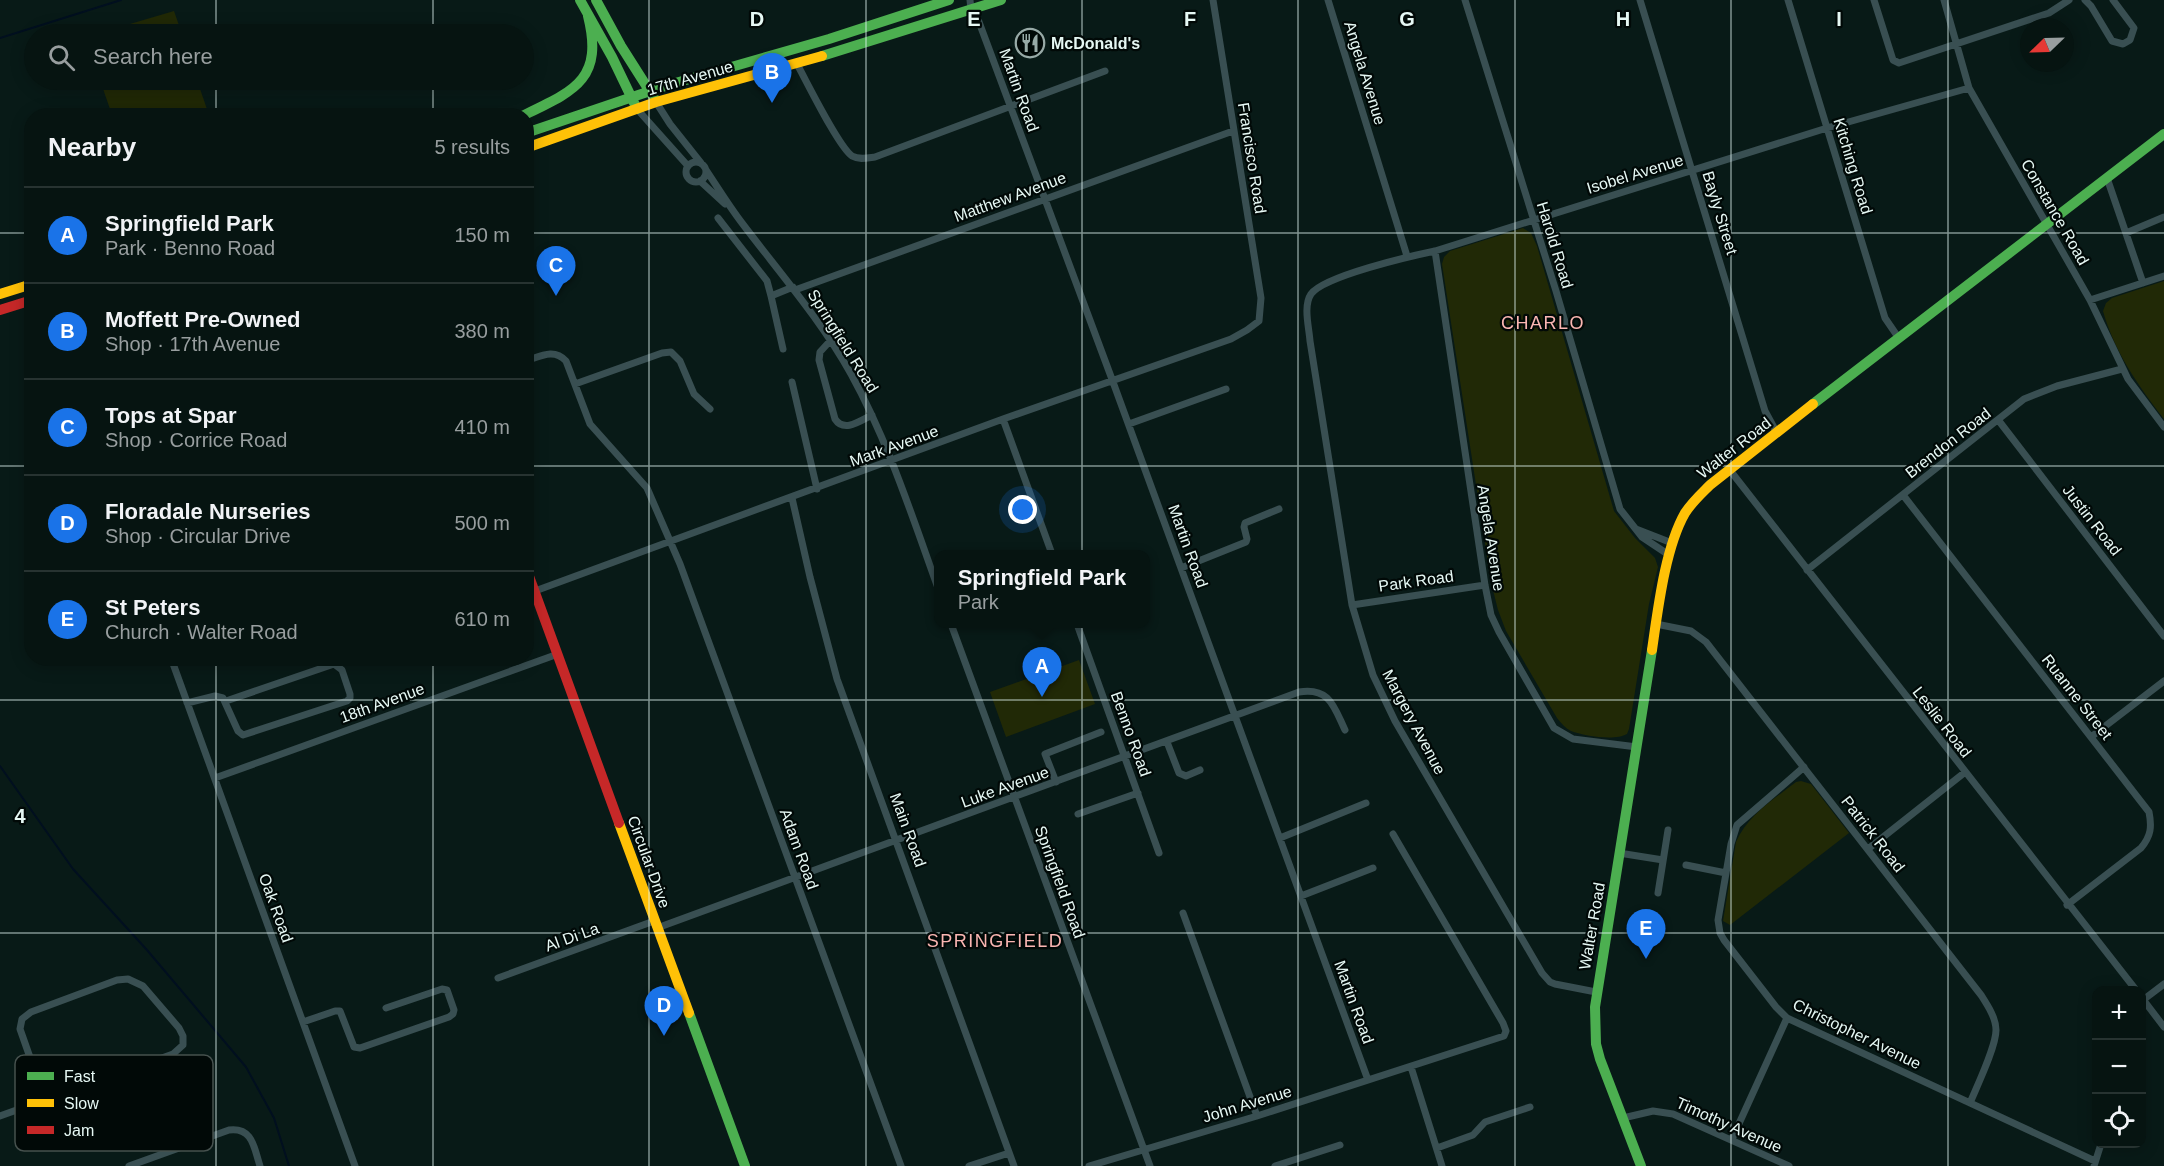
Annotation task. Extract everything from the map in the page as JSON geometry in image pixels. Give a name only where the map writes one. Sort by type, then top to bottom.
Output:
[{"type":"street","points":[[580,0],[637,109],[688,166]]},
{"type":"street","points":[[596,0],[621,46],[670,124],[701,163],[706,170],[705,177],[700,181],[694,181],[689,177],[688,166],[694,162],[701,163]]},
{"type":"street","points":[[904,13],[932,0]]},
{"type":"street","points":[[534,130],[651,91],[829,39],[949,0]]},
{"type":"street","name":"17th Avenue","points":[[534,145],[656,102],[797,63],[976,4],[1001,0]]},
{"type":"street","name":"Francisco Road","points":[[1214,0],[1261,298],[1259,321]]},
{"type":"street","name":"Angela Avenue","points":[[1328,0],[1407,256]]},
{"type":"street","name":"Harold Road","points":[[1465,0],[1620,509],[1646,540],[1670,555]]},
{"type":"street","name":"Bayly Street","points":[[1640,0],[1765,411],[1777,433]]},
{"type":"street","name":"Kitching Road","points":[[1788,0],[1885,318],[1898,337]]},
{"type":"street","points":[[1874,0],[1893,60],[1896,63],[2049,13],[2069,0]]},
{"type":"street","name":"Constance Road","points":[[1944,0],[1969,88],[2090,300],[2122,369],[2164,427]]},
{"type":"street","points":[[2085,0],[2112,41],[2122,44],[2130,40],[2134,28],[2113,0]]},
{"type":"street","name":"Martin Road","points":[[976,4],[979,22],[1129,424],[1368,1080]]},
{"type":"street","points":[[534,110],[567,94],[585,75],[594,50],[593,32],[588,16]]},
{"type":"street","points":[[797,63],[841,144],[855,158],[875,157],[1105,71]]},
{"type":"street","name":"Isobel Avenue","points":[[1312,293],[1331,282],[1407,256],[1435,251],[1827,128],[1969,88]]},
{"type":"street","name":"Matthew Avenue","points":[[771,296],[1233,131]]},
{"type":"street","name":"Walter Road","points":[[1641,1166],[1605,1077],[1596,1044],[1596,992],[1656,624],[1672,543],[1678,527],[1695,500],[1729,469],[2164,134]]},
{"type":"street","name":"Springfield Road","points":[[706,170],[741,221],[794,288],[850,372],[892,461],[934,574]]},
{"type":"street","points":[[2107,178],[2143,283]]},
{"type":"street","name":"Springfield Road","points":[[700,181],[741,221]]},
{"type":"street","points":[[2126,233],[2164,217]]},
{"type":"street","points":[[718,218],[767,281],[783,349]]},
{"type":"street","name":"Angela Avenue","points":[[1435,251],[1491,615],[1554,728],[1573,739],[1637,747]]},
{"type":"street","points":[[2090,300],[2164,276]]},
{"type":"street","points":[[0,294],[24,286]]},
{"type":"street","name":"Margery Avenue","points":[[1312,293],[1307,310],[1310,341],[1352,605],[1373,675],[1395,721],[1542,973],[1555,984],[1596,992]]},
{"type":"street","points":[[0,310],[24,302]]},
{"type":"street","name":"Mark Avenue","points":[[535,591],[1231,339],[1259,321]]},
{"type":"street","points":[[830,341],[820,352],[819,360],[835,419],[842,426],[847,426],[872,415]]},
{"type":"street","points":[[575,384],[668,352],[677,357],[694,394],[710,409]]},
{"type":"street","name":"Adam Road","points":[[534,358],[550,353],[559,355],[566,361],[593,429],[647,488],[681,564],[901,1166]]},
{"type":"street","name":"Brendon Road","points":[[1807,570],[2025,399],[2057,386],[2122,369]]},
{"type":"street","points":[[792,382],[817,489]]},
{"type":"street","points":[[1129,424],[1226,389]]},
{"type":"street","points":[[1003,420],[1050,550]]},
{"type":"street","name":"Justin Road","points":[[1999,421],[2164,636]]},
{"type":"street","name":"Leslie Road","points":[[1729,469],[2067,905],[2133,986]]},
{"type":"street","name":"Ruanne Street","points":[[1903,495],[2149,812],[2151,831],[2148,840],[2141,848],[2067,905]]},
{"type":"street","name":"Main Road","points":[[792,498],[828,648],[1014,1166]]},
{"type":"street","points":[[1181,568],[1246,542],[1245,523],[1279,509]]},
{"type":"street","points":[[1636,529],[1672,543]]},
{"type":"street","name":"Park Road","points":[[1352,605],[1485,585]]},
{"type":"street","name":"Circular Drive","points":[[535,591],[745,1166]]},
{"type":"street","name":"Patrick Road","points":[[1656,624],[1691,631],[1706,642],[1981,995],[1990,1009],[1996,1030],[1994,1042],[1970,1103]]},
{"type":"street","name":"Springfield Road","points":[[952,628],[1150,1166]]},
{"type":"street","name":"Benno Road","points":[[1078,628],[1160,853]]},
{"type":"street","name":"18th Avenue","points":[[534,663],[558,654]]},
{"type":"street","name":"Oak Road","points":[[174,666],[355,1166]]},
{"type":"street","points":[[226,702],[326,666]]},
{"type":"street","points":[[187,703],[220,696],[226,702],[238,730],[243,735],[347,701],[350,694],[342,670],[337,666]]},
{"type":"street","name":"18th Avenue","points":[[215,778],[525,666]]},
{"type":"street","points":[[2091,737],[2164,681]]},
{"type":"street","name":"Luke Avenue","points":[[656,924],[795,878],[1299,692],[1318,691],[1325,696],[1332,703],[1345,730]]},
{"type":"street","points":[[1056,782],[1045,754],[1101,732]]},
{"type":"street","points":[[1167,742],[1182,776],[1200,770]]},
{"type":"street","name":"Christopher Avenue","points":[[1804,767],[1737,825],[1733,834],[1718,920],[1720,933],[1776,1007],[1788,1018],[2095,1163]]},
{"type":"street","points":[[1868,849],[1964,773]]},
{"type":"street","points":[[1078,814],[1138,794]]},
{"type":"street","points":[[1280,837],[1366,803]]},
{"type":"street","points":[[1658,893],[1668,830]]},
{"type":"street","name":"John Avenue","points":[[1089,1166],[1257,1116],[1504,1036],[1506,1031],[1393,834]]},
{"type":"street","points":[[1619,853],[1663,861]]},
{"type":"street","points":[[1686,866],[1726,873]]},
{"type":"street","points":[[1301,896],[1373,868]]},
{"type":"street","points":[[1183,913],[1257,1116]]},
{"type":"street","name":"Al Di La","points":[[498,978],[656,924]]},
{"type":"street","points":[[29,1055],[20,1029],[22,1019],[31,1012],[117,980],[128,979],[143,987],[182,1033],[183,1045],[177,1052],[169,1055]]},
{"type":"street","points":[[2146,998],[2164,984]]},
{"type":"street","points":[[303,1022],[340,1011],[354,1047],[360,1048],[449,1017],[454,1010],[447,990],[442,989],[386,1008]]},
{"type":"street","points":[[2146,1006],[2164,1027]]},
{"type":"street","points":[[1732,1139],[1788,1018]]},
{"type":"street","points":[[1412,1067],[1442,1166]]},
{"type":"street","points":[[1437,1148],[1473,1135],[1485,1122],[1530,1107]]},
{"type":"street","points":[[0,1116],[15,1111]]},
{"type":"street","name":"Timothy Avenue","points":[[1623,1118],[1662,1111],[1673,1114],[1789,1166]]},
{"type":"street","points":[[213,1136],[239,1129],[250,1136],[260,1166]]},
{"type":"street","points":[[1275,1166],[1340,1145]]},
{"type":"street","points":[[2095,1163],[2099,1148]]},
{"type":"street","points":[[129,1166],[171,1151]]},
{"type":"street","points":[[969,1166],[1009,1153]]},
{"type":"green space","points":[[174,11],[179,24],[130,24]]},
{"type":"green space","points":[[103,90],[200,90],[207,108],[110,108]]},
{"type":"green space","points":[[1523,228],[1531,233],[1537,246],[1614,511],[1635,538],[1655,558],[1658,567],[1649,604],[1629,729],[1627,734],[1622,736],[1584,735],[1571,731],[1560,722],[1506,631],[1491,582],[1442,264],[1444,257],[1450,251]]},
{"type":"green space","points":[[2164,281],[2164,419],[2128,368],[2103,311],[2106,303],[2112,298]]},
{"type":"green space","points":[[1079,660],[1095,704],[1006,737],[990,692]]},
{"type":"green space","points":[[1796,782],[1811,784],[1849,833],[1730,925],[1723,921],[1736,842],[1754,816]]},
{"type":"waterway","points":[[45,24],[121,0]]},
{"type":"waterway","points":[[0,38],[24,30]]},
{"type":"waterway","points":[[0,766],[73,869],[147,950],[246,1067],[274,1118],[289,1166]]},
{"type":"traffic: fast","points":[[580,0],[612,57],[637,109]]},
{"type":"traffic: fast","points":[[596,0],[621,46],[654,98]]},
{"type":"traffic: fast","points":[[534,130],[665,86],[829,39],[949,0]]},
{"type":"traffic: fast","points":[[822,56],[1001,0]]},
{"type":"traffic: fast","points":[[534,110],[570,90],[588,69],[592,55],[588,16]]},
{"type":"traffic: fast","points":[[1813,404],[2164,134]]},
{"type":"traffic: fast","points":[[1641,1166],[1600,1059],[1596,1044],[1595,1007],[1652,650]]},
{"type":"traffic: fast","points":[[689,1013],[745,1166]]},
{"type":"traffic: slow","points":[[534,145],[656,102],[822,56]]},
{"type":"traffic: slow","points":[[0,294],[24,286]]},
{"type":"traffic: slow","points":[[1652,650],[1667,561],[1685,513],[1710,485],[1813,404]]},
{"type":"traffic: slow","points":[[619,823],[689,1013]]},
{"type":"traffic: jam","points":[[0,310],[24,302]]},
{"type":"traffic: jam","points":[[534,590],[619,823]]},
{"type":"place","name":"McDonald's","points":[[1030,43]]},
{"type":"place","name":"Moffett Pre-Owned","points":[[772,103]]},
{"type":"place","name":"Tops at Spar","points":[[556,296]]},
{"type":"place","name":"Springfield Park","points":[[1042,697]]},
{"type":"place","name":"St Peters","points":[[1646,959]]},
{"type":"place","name":"Floradale Nurseries","points":[[664,1036]]},
{"type":"district","name":"CHARLO","points":[[1543,323]]},
{"type":"district","name":"SPRINGFIELD","points":[[995,941]]}]
